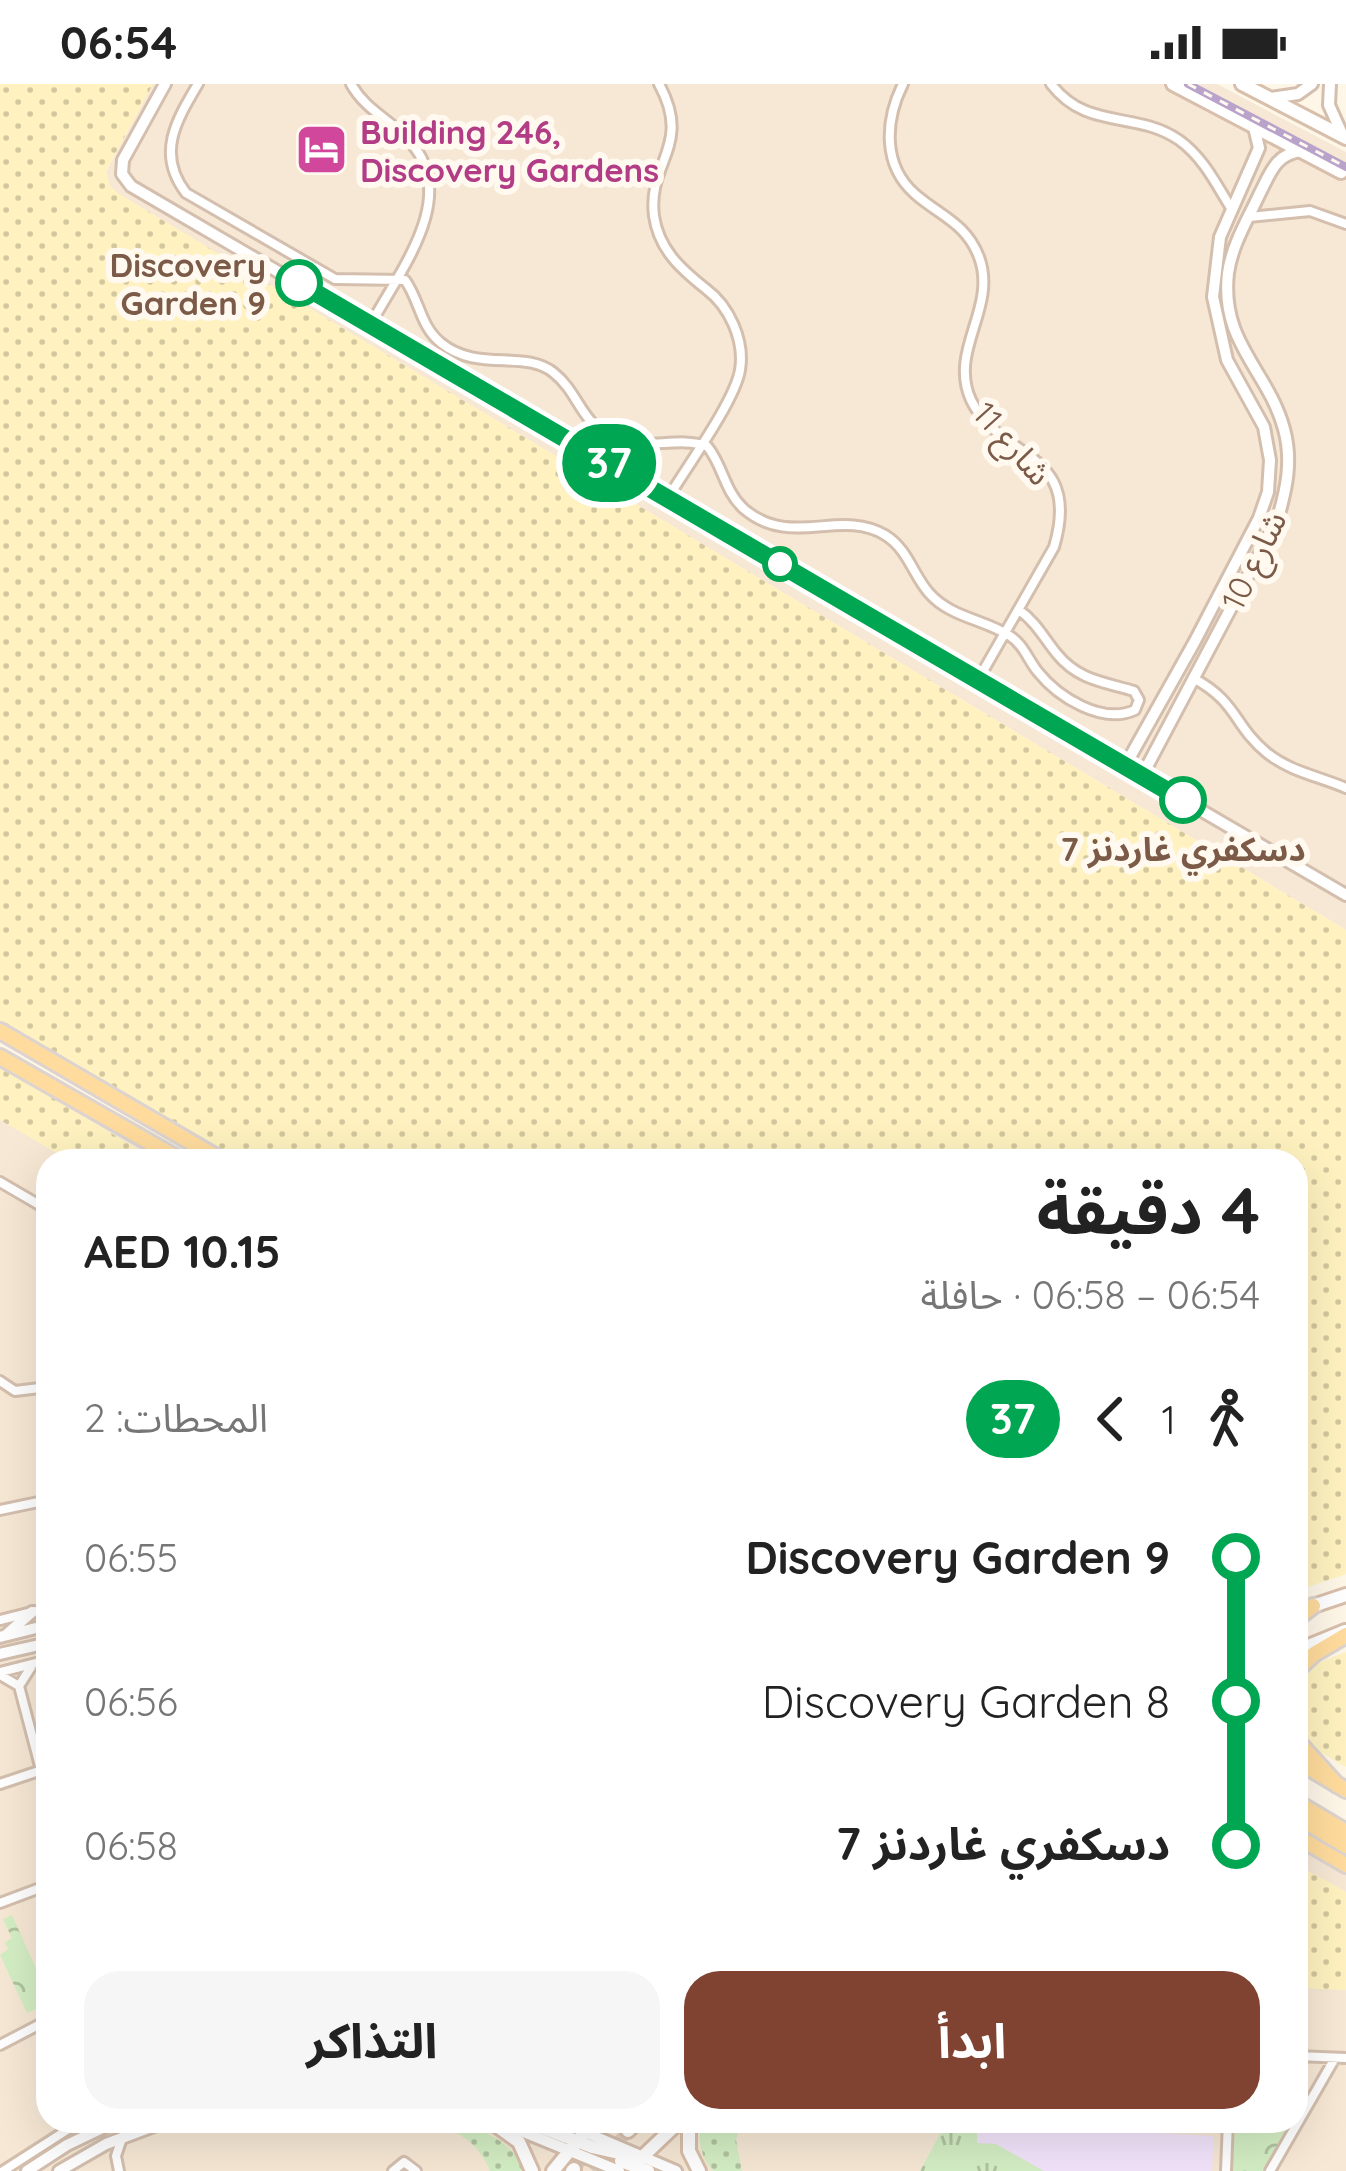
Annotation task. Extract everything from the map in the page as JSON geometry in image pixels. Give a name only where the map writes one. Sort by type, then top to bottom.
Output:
[{"type":"main road","points":[[1173,84],[1341,172]]},
{"type":"main road","points":[[1242,84],[1345,137]]},
{"type":"main road","points":[[0,1031],[202,1149]]},
{"type":"main road","points":[[0,1057],[162,1149]]},
{"type":"main road","points":[[154,1144],[158,1149]]},
{"type":"main road","points":[[1308,1608],[1346,1595]]},
{"type":"main road","points":[[1308,1647],[1346,1633]]},
{"type":"main road","points":[[1308,1660],[1346,1633]]},
{"type":"main road","points":[[1308,1753],[1341,1787]]},
{"type":"main road","points":[[1308,1769],[1341,1787]]},
{"type":"main road","points":[[1308,1809],[1346,1832]]},
{"type":"main road","points":[[1308,1823],[1346,1846]]},
{"type":"main road","points":[[1308,1843],[1346,1865]]},
{"type":"main road","points":[[508,2133],[519,2142],[532,2171]]},
{"type":"main road","points":[[553,2171],[581,2136],[638,2166],[669,2133]]},
{"type":"main road","points":[[689,2133],[689,2151],[699,2171]]},
{"type":"street","points":[[165,84],[124,160],[125,181],[1346,895]]},
{"type":"street","points":[[198,84],[170,141],[171,169],[186,193],[329,277],[408,283],[422,320],[454,352],[485,362],[545,367],[564,383],[589,421],[617,439],[649,446],[700,444],[711,451],[732,497],[762,521],[799,530],[853,524],[880,532],[906,555],[921,582],[942,605],[1018,640],[1046,682],[1063,696],[1103,712],[1131,713],[1138,706],[1133,691],[1099,683],[1072,669],[1038,625],[1019,610]]},
{"type":"street","points":[[351,84],[367,107],[410,140],[428,180],[425,220],[371,324]]},
{"type":"street","points":[[659,84],[670,107],[674,140],[654,193],[660,238],[676,264],[726,308],[740,356],[733,389],[668,498]]},
{"type":"street","name":"شارع 11","points":[[903,84],[889,130],[897,169],[914,193],[959,224],[982,268],[985,300],[964,364],[968,389],[988,424],[1041,464],[1059,502],[1054,547],[978,680]]},
{"type":"street","points":[[1051,84],[1082,112],[1142,124],[1177,139],[1205,165],[1231,208]]},
{"type":"street","points":[[1269,98],[1298,94],[1312,84]]},
{"type":"street","points":[[1330,84],[1332,116],[1345,137]]},
{"type":"street","name":"شارع 10","points":[[1125,766],[1258,518],[1270,476],[1264,427],[1220,340],[1213,297],[1215,254],[1259,148],[1252,125]]},
{"type":"street","name":"شارع 10","points":[[1142,776],[1277,521],[1288,475],[1279,417],[1234,333],[1227,296],[1230,262],[1251,212],[1279,159],[1301,151]]},
{"type":"street","points":[[1251,212],[1310,212],[1346,224]]},
{"type":"street","points":[[1215,254],[1230,262]]},
{"type":"street","points":[[1179,669],[1176,689],[1180,693],[1190,684],[1224,697],[1250,735],[1280,762],[1346,788]]},
{"type":"street","points":[[0,1182],[36,1203]]},
{"type":"street","points":[[0,1381],[15,1390],[36,1388]]},
{"type":"street","points":[[0,1510],[36,1502]]},
{"type":"street","points":[[0,1620],[36,1611]]},
{"type":"street","points":[[3,1636],[32,1612]]},
{"type":"street","points":[[3,1636],[36,1628]]},
{"type":"street","points":[[0,1654],[36,1645]]},
{"type":"street","points":[[0,1673],[36,1663]]},
{"type":"street","points":[[19,1686],[32,1664]]},
{"type":"street","points":[[0,1673],[19,1686],[36,1742]]},
{"type":"street","points":[[0,1784],[36,1772]]},
{"type":"street","points":[[0,1903],[36,1890]]},
{"type":"street","points":[[0,2045],[36,2026]]},
{"type":"street","points":[[1308,2057],[1341,2058],[1308,2111]]},
{"type":"street","points":[[3,2171],[62,2133]]},
{"type":"street","points":[[27,2171],[92,2133]]},
{"type":"street","points":[[59,2171],[134,2133]]},
{"type":"street","points":[[1218,2133],[1228,2143]]},
{"type":"street","points":[[1226,2171],[1228,2133]]},
{"type":"street","points":[[1270,2171],[1294,2133]]},
{"type":"street","points":[[581,2136],[619,2171]]},
{"type":"street","points":[[91,2152],[118,2168],[123,2137]]},
{"type":"street","points":[[393,2171],[404,2162],[416,2171]]},
{"type":"street","points":[[638,2166],[676,2171]]},
{"type":"shaded area","points":[[153,84],[1217,84],[1346,152],[1346,930],[100,183]]},
{"type":"shaded area","points":[[0,1048],[169,1149],[36,1149],[36,2133],[1308,2133],[1308,1808],[1346,1831],[1346,2171],[0,2171]]},
{"type":"shaded area","points":[[940,2133],[1214,2136],[1212,2171],[920,2171]]},
{"type":"green space","points":[[12,1915],[36,1968],[36,2009],[27,2013],[0,1955],[12,1938],[3,1919]]},
{"type":"green space","points":[[455,2133],[493,2136],[524,2171],[490,2171],[477,2149]]},
{"type":"green space","points":[[738,2133],[742,2171],[713,2171],[705,2160],[700,2135]]},
{"type":"green space","points":[[940,2133],[977,2133],[977,2143],[996,2144],[1044,2171],[920,2171]]},
{"type":"green space","points":[[1234,2133],[1284,2133],[1262,2171],[1232,2171]]},
{"type":"sand","points":[[0,84],[153,84],[106,171],[110,186],[119,194],[1346,930],[1346,1574],[1308,1587],[1308,1149],[219,1149],[0,1021]]},
{"type":"sand","points":[[0,1067],[138,1149],[50,1149],[0,1120]]},
{"type":"sand","points":[[1346,1652],[1346,1767],[1308,1743],[1308,1674],[1318,1663]]},
{"type":"sand","points":[[1308,1871],[1346,1892],[1346,1990],[1308,1988]]},
{"type":"tunnel","points":[[574,2169],[605,2133]]},
{"type":"tunnel","points":[[593,2171],[626,2133]]},
{"type":"railway","points":[[1188,84],[1346,167]]},
{"type":"bus line","name":"37","points":[[299,283],[1183,800]]},
{"type":"place","name":"Building 246, Discovery Gardens","points":[[321,150]]},
{"type":"place","name":"Discovery Garden 9","points":[[299,283]]},
{"type":"place","name":"دسكفري غاردنز 7","points":[[1183,800]]}]
